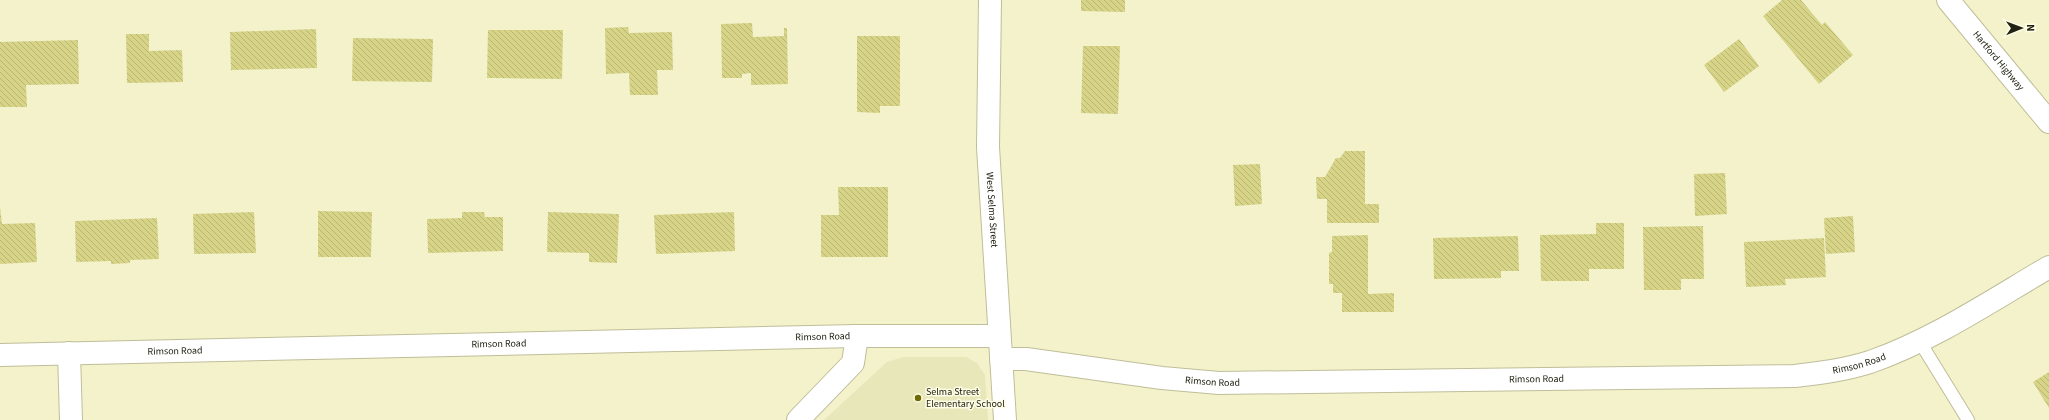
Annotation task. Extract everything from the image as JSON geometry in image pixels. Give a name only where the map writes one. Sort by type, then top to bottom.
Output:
[{"type":"street","name":"West Selma Street","points":[[990,0],[988,147],[1005,420]]},
{"type":"street","name":"Hartford Highway","points":[[1948,0],[2049,122]]},
{"type":"street","name":"Rimson Road","points":[[1001,359],[1026,359],[1162,378],[1219,383],[1795,376],[1836,371],[1869,362],[1920,342],[2049,267]]},
{"type":"street","name":"Rimson Road","points":[[0,355],[857,336],[999,336]]},
{"type":"street","points":[[798,420],[853,362],[857,336]]},
{"type":"street","points":[[69,353],[71,420]]},
{"type":"lane","points":[[1920,342],[1968,420]]},
{"type":"shaded area","name":"Selma Street Elementary School","points":[[903,357],[966,357],[977,363],[985,375],[988,420],[824,420],[887,362]]},
{"type":"building","points":[[1081,0],[1125,0],[1125,12],[1081,11]]},
{"type":"building","points":[[1782,0],[1801,0],[1822,25],[1825,22],[1853,55],[1819,84],[1763,16]]},
{"type":"building","points":[[752,23],[753,37],[784,36],[784,28],[787,28],[788,84],[751,85],[751,73],[742,74],[742,78],[722,78],[721,24]]},
{"type":"building","points":[[628,27],[629,33],[672,32],[673,70],[657,70],[658,95],[630,95],[629,73],[606,74],[605,28]]},
{"type":"building","points":[[316,29],[317,68],[231,70],[230,32]]},
{"type":"building","points":[[488,30],[563,30],[562,79],[487,78]]},
{"type":"building","points":[[126,34],[149,34],[149,51],[182,50],[183,82],[127,83]]},
{"type":"building","points":[[857,36],[900,36],[900,106],[880,106],[880,113],[857,112]]},
{"type":"building","points":[[353,38],[433,39],[432,82],[352,81]]},
{"type":"building","points":[[1739,39],[1759,66],[1724,92],[1704,65]]},
{"type":"building","points":[[78,40],[79,84],[26,85],[27,107],[0,107],[0,42]]},
{"type":"building","points":[[1083,46],[1120,46],[1118,114],[1081,113]]},
{"type":"building","points":[[1345,151],[1365,151],[1365,204],[1379,204],[1379,223],[1327,223],[1327,199],[1317,199],[1316,177],[1325,177],[1336,158],[1340,158]]},
{"type":"building","points":[[1260,164],[1262,204],[1235,206],[1233,165]]},
{"type":"building","points":[[1725,173],[1727,214],[1695,216],[1694,174]]},
{"type":"building","points":[[838,187],[888,187],[888,257],[821,257],[821,215],[839,215]]},
{"type":"building","points":[[0,207],[2,224],[35,223],[37,262],[0,264]]},
{"type":"building","points":[[318,211],[372,212],[371,257],[318,257]]},
{"type":"building","points":[[254,212],[256,253],[194,254],[193,214]]},
{"type":"building","points":[[462,212],[484,212],[485,217],[503,217],[503,251],[428,253],[427,219],[462,218]]},
{"type":"building","points":[[548,212],[619,214],[617,263],[589,262],[589,253],[547,252]]},
{"type":"building","points":[[734,212],[735,251],[656,254],[654,215]]},
{"type":"building","points":[[1853,216],[1855,252],[1826,254],[1824,218]]},
{"type":"building","points":[[157,218],[159,259],[130,260],[130,263],[111,264],[111,261],[76,262],[75,221]]},
{"type":"building","points":[[1596,223],[1624,223],[1624,269],[1589,269],[1589,281],[1541,281],[1540,235],[1596,234]]},
{"type":"building","points":[[1703,226],[1704,279],[1681,279],[1681,290],[1644,290],[1643,227]]},
{"type":"building","points":[[1368,235],[1368,294],[1394,293],[1394,312],[1342,312],[1342,293],[1333,293],[1333,284],[1329,284],[1329,253],[1332,252],[1332,236]]},
{"type":"building","points":[[1518,236],[1519,271],[1501,271],[1501,278],[1434,279],[1433,238]]},
{"type":"building","points":[[1824,238],[1826,277],[1785,279],[1786,285],[1746,287],[1744,242]]},
{"type":"building","points":[[2049,372],[2049,408],[2033,382]]},
{"type":"place","name":"Selma Street Elementary School","points":[[918,398]]}]
